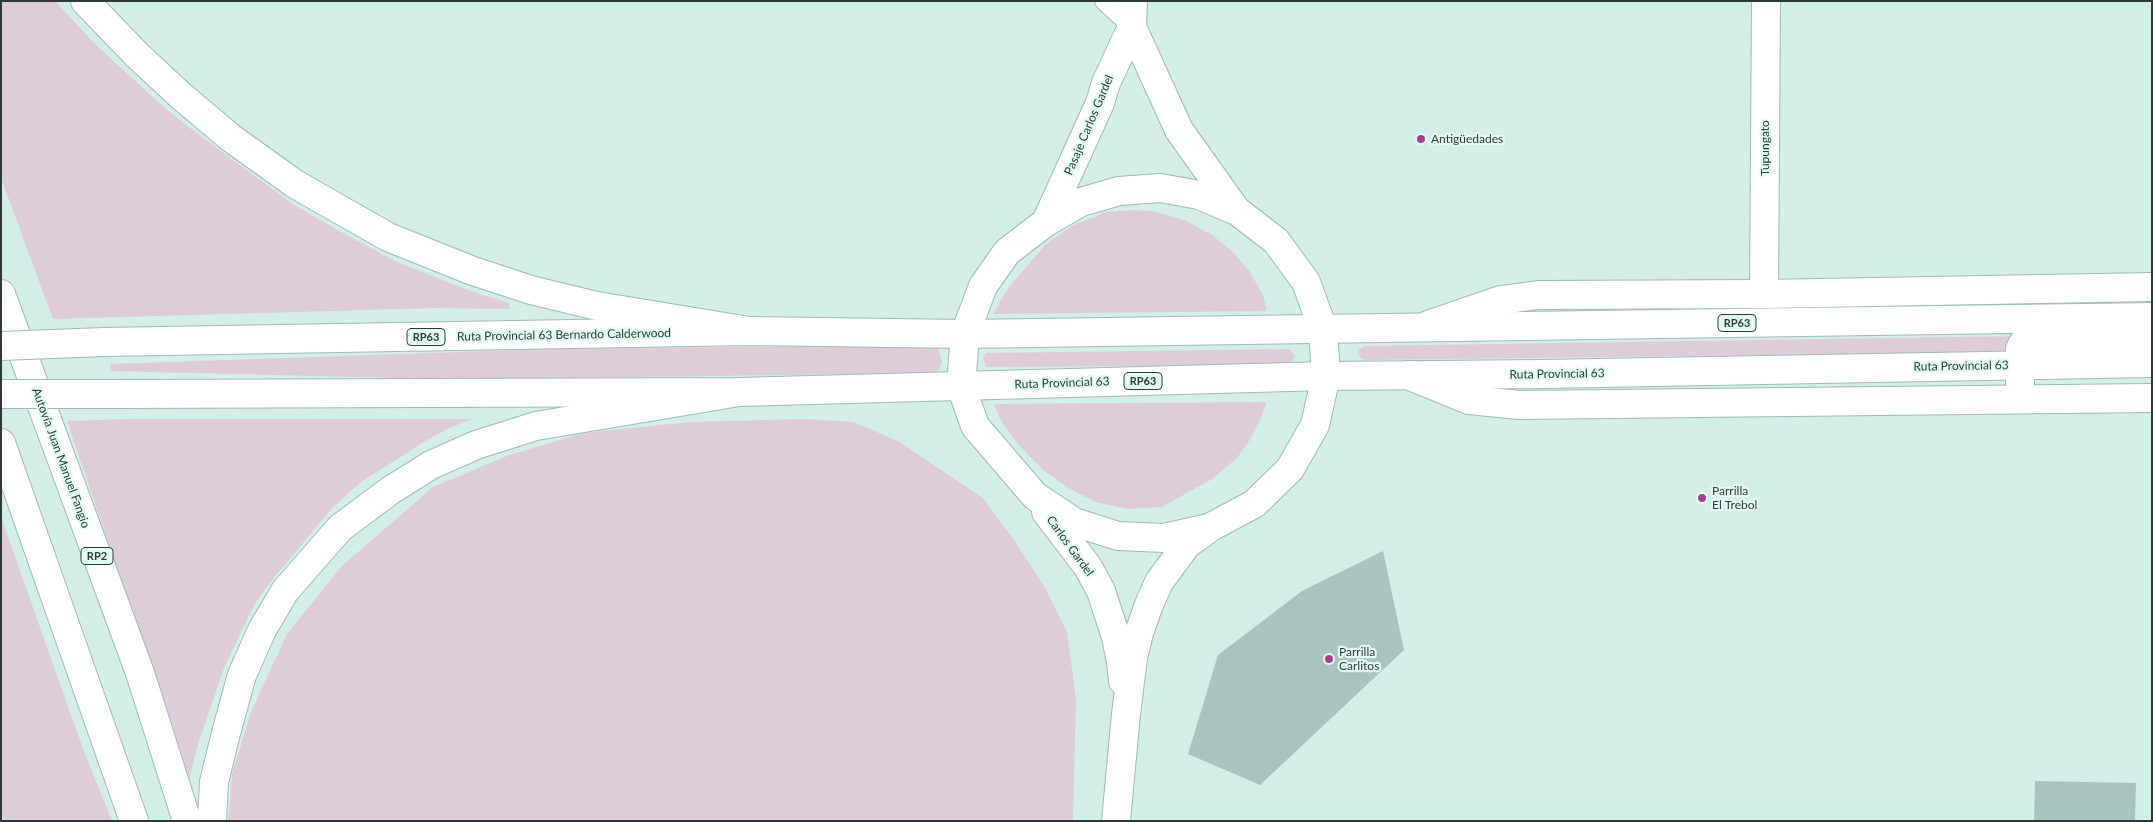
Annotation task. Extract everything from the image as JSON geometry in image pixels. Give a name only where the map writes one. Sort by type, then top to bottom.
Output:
[{"type":"main road","points":[[84,1],[136,54],[180,95],[231,138],[295,184],[388,237],[473,271],[531,290],[597,306],[749,332]]},
{"type":"main road","name":"Tupungato","points":[[1764,294],[1766,1]]},
{"type":"main road","points":[[1133,14],[1178,130],[1237,211]]},
{"type":"main road","name":"Pasaje Carlos Gardel","points":[[1046,222],[1100,103],[1106,82],[1133,14]]},
{"type":"main road","points":[[1160,188],[1199,195],[1237,211],[1276,241],[1306,282],[1323,329],[1326,376],[1315,425],[1290,469],[1254,504],[1209,528],[1164,538],[1118,536],[1074,522],[1034,496],[975,426],[961,386],[965,334],[983,286],[1007,252],[1046,222],[1081,202],[1119,190],[1160,188]]},
{"type":"main road","points":[[1419,328],[1501,300],[1538,295],[1764,294],[2152,287]]},
{"type":"main road","name":"Autovía Juan Manuel Fangio","points":[[1,294],[140,673],[187,821]]},
{"type":"main road","name":"RP63","points":[[965,334],[2152,317]]},
{"type":"main road","name":"Ruta Provincial 63 Bernardo Calderwood","points":[[1,346],[104,342],[749,332],[965,334]]},
{"type":"main road","points":[[2020,399],[2019,364],[2022,343],[2031,339],[2152,340]]},
{"type":"main road","name":"Ruta Provincial 63","points":[[961,386],[1326,376],[1553,374],[2152,363]]},
{"type":"main road","points":[[1408,375],[1469,400],[1520,405],[2152,398]]},
{"type":"main road","name":"RP63","points":[[1,394],[739,392],[961,386]]},
{"type":"main road","points":[[212,821],[214,782],[242,675],[262,630],[285,591],[340,528],[391,490],[431,465],[476,445],[536,426],[739,392]]},
{"type":"main road","points":[[1,443],[134,821]]},
{"type":"main road","name":"Carlos Gardel","points":[[1034,496],[1088,567],[1101,591],[1110,616],[1121,662],[1126,714]]},
{"type":"main road","name":"Carlos Gardel","points":[[1116,821],[1133,658],[1148,607],[1159,582],[1175,558],[1187,544],[1209,528]]},
{"type":"lane","points":[[1104,1],[1133,14]]},
{"type":"shaded area","points":[[1,1],[55,1],[94,43],[156,100],[186,125],[294,205],[397,262],[468,290],[509,303],[510,309],[437,308],[53,319],[1,178]]},
{"type":"shaded area","points":[[1154,211],[1186,221],[1212,235],[1233,252],[1250,272],[1263,295],[1267,311],[993,314],[1009,287],[1045,245],[1072,226],[1106,212]]},
{"type":"shaded area","points":[[2024,336],[2021,352],[1365,360],[1358,353],[1359,349],[1364,346]]},
{"type":"shaded area","points":[[931,345],[938,348],[942,362],[940,368],[935,373],[562,378],[396,378],[111,371],[110,364],[546,349]]},
{"type":"shaded area","points":[[1289,349],[1295,356],[1291,365],[986,367],[983,357],[987,353]]},
{"type":"shaded area","points":[[1267,402],[1249,441],[1237,458],[1212,479],[1162,507],[1128,509],[1095,502],[1067,487],[1043,470],[1018,444],[1002,422],[994,404]]},
{"type":"shaded area","points":[[131,419],[472,419],[449,428],[424,442],[361,482],[333,507],[273,579],[255,603],[224,668],[198,744],[189,780],[67,421]]},
{"type":"shaded area","points":[[805,419],[853,422],[898,441],[983,498],[1014,540],[1044,586],[1067,632],[1076,699],[1073,821],[228,821],[232,774],[251,712],[287,634],[342,566],[433,487],[509,455],[584,433],[690,422]]},
{"type":"shaded area","points":[[1,517],[82,746],[112,821],[1,821]]},
{"type":"building","points":[[1383,551],[1404,650],[1260,785],[1188,754],[1218,655],[1302,591]]},
{"type":"building","points":[[2035,781],[2136,783],[2135,821],[2034,821]]},
{"type":"place","name":"Antigüedades","points":[[1421,139]]},
{"type":"place","name":"Parrilla El Trebol","points":[[1702,498]]},
{"type":"place","name":"Parrilla Carlitos","points":[[1329,659]]}]
